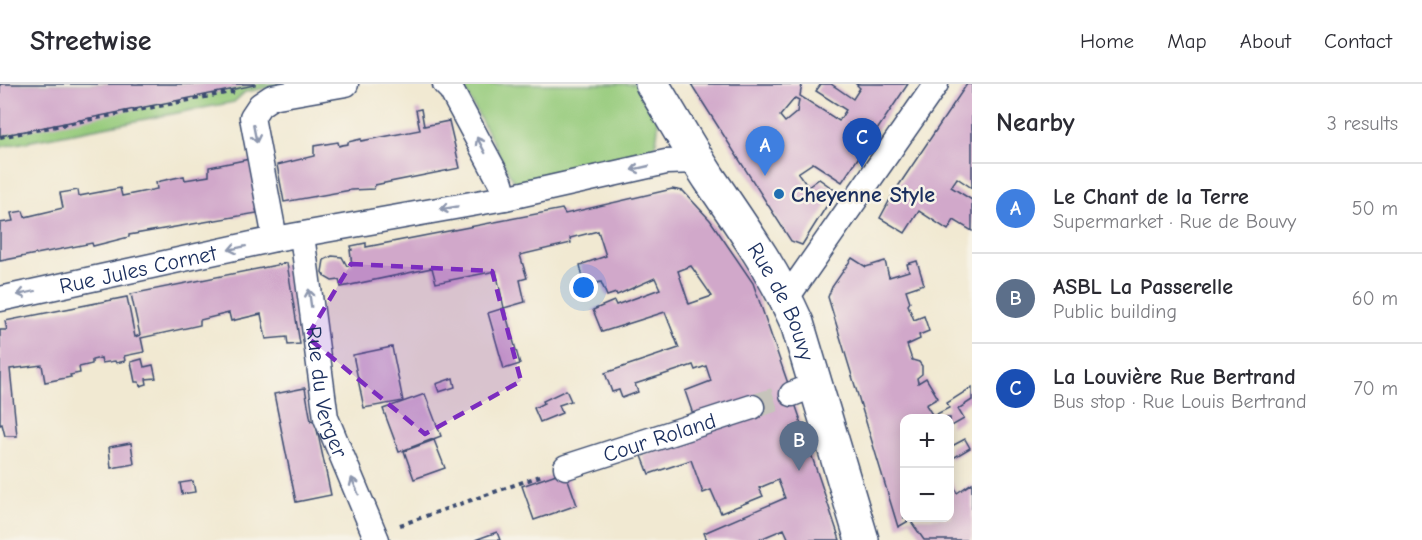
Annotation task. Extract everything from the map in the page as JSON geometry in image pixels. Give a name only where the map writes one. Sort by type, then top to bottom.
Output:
[{"type":"street","points":[[275,239],[252,117],[260,105],[272,97],[346,84]]},
{"type":"street","points":[[445,84],[451,90],[501,183],[505,198]]},
{"type":"street","name":"Rue de Bouvy","points":[[652,84],[698,161],[763,258],[786,299],[797,323],[804,390],[862,540]]},
{"type":"street","points":[[786,299],[936,84]]},
{"type":"street","name":"Rue Jules Cornet","points":[[0,299],[275,239],[505,198],[666,162],[698,161]]},
{"type":"street","name":"Rue du Verger","points":[[302,236],[326,418],[376,537]]},
{"type":"street","name":"Cour Roland","points":[[566,467],[752,407]]},
{"type":"path","points":[[0,137],[231,92],[260,105]]},
{"type":"path","points":[[376,537],[566,467]]},
{"type":"highlighted area","points":[[351,264],[492,271],[521,381],[425,434],[307,337]]},
{"type":"green space","points":[[0,84],[287,84],[245,92],[234,102],[0,147]]},
{"type":"green space","points":[[462,84],[639,84],[657,113],[658,132],[653,151],[651,156],[515,184]]},
{"type":"building","points":[[0,84],[255,84],[255,85],[0,136]]},
{"type":"building","points":[[691,84],[802,84],[800,96],[839,121],[846,110],[816,91],[821,84],[831,84],[853,99],[860,88],[856,84],[908,84],[842,182],[813,163],[798,173],[808,187],[819,179],[836,191],[802,245],[791,241]],"holes":[[[795,98],[799,100],[797,112],[785,122],[780,116]]]},
{"type":"building","points":[[967,84],[972,84],[972,188],[957,178],[951,187],[972,200],[972,231],[954,220],[948,230],[919,211],[905,233],[880,218],[893,194]]},
{"type":"building","points":[[421,109],[424,126],[449,121],[460,168],[375,185],[374,189],[351,190],[284,202],[277,165],[314,156],[314,146],[338,142],[339,146],[361,139],[361,141],[420,130],[416,110]]},
{"type":"building","points":[[250,159],[260,209],[256,210],[257,213],[129,235],[129,237],[93,246],[92,243],[0,261],[0,223],[13,221],[11,213],[23,211],[25,217],[63,208],[60,193],[78,190],[79,196],[120,188],[122,196],[157,189],[156,182],[184,176],[185,180],[209,176],[209,167]]},
{"type":"building","points":[[672,189],[683,191],[710,220],[753,283],[840,540],[789,540],[784,529],[758,540],[707,540],[704,533],[785,498],[778,480],[759,488],[763,496],[721,513],[711,490],[703,493],[691,460],[649,474],[642,456],[661,447],[695,420],[685,391],[711,381],[706,366],[695,370],[693,365],[635,384],[638,392],[622,398],[619,390],[612,392],[605,373],[679,348],[665,312],[602,332],[593,310],[614,301],[616,305],[660,289],[655,278],[617,295],[616,293],[607,296],[601,282],[585,286],[580,265],[606,256],[598,231],[570,238],[571,243],[520,255],[527,278],[520,280],[525,302],[504,308],[496,271],[436,283],[432,268],[341,287],[339,280],[332,281],[325,277],[322,272],[324,260],[332,256],[342,257],[347,266],[352,265],[351,246],[366,243],[366,247],[562,209],[565,214]],"holes":[[[691,266],[712,296],[689,304],[678,271]]]},
{"type":"building","points":[[852,258],[866,267],[885,261],[889,277],[909,271],[907,264],[917,261],[924,284],[906,290],[910,302],[908,305],[914,320],[924,316],[929,331],[919,335],[920,339],[907,345],[912,360],[919,362],[922,366],[922,374],[917,378],[918,383],[926,378],[938,398],[926,405],[932,414],[900,414],[900,522],[907,522],[898,527],[828,297],[832,287]]},
{"type":"building","points":[[287,263],[300,344],[288,345],[287,337],[266,339],[261,314],[231,321],[229,313],[200,320],[200,325],[141,338],[144,352],[124,356],[125,361],[116,363],[115,361],[102,363],[101,358],[92,360],[92,364],[79,367],[80,373],[70,375],[71,377],[45,382],[42,365],[10,369],[17,436],[5,436],[2,424],[0,425],[0,330],[7,330],[5,321],[127,297],[135,337],[140,335],[131,294]]},
{"type":"building","points":[[504,308],[520,364],[504,369],[488,313]]},
{"type":"building","points":[[392,347],[403,401],[364,408],[353,355]]},
{"type":"building","points":[[142,359],[144,367],[153,365],[156,378],[146,379],[147,384],[140,386],[139,382],[135,382],[131,362]]},
{"type":"building","points":[[453,378],[455,387],[439,392],[436,384]]},
{"type":"building","points":[[972,387],[972,400],[958,409],[964,419],[954,425],[954,414],[937,414],[949,408],[947,403]]},
{"type":"building","points":[[305,388],[311,421],[315,420],[331,495],[296,502],[274,394]]},
{"type":"building","points":[[566,390],[571,401],[559,405],[562,413],[540,422],[534,408]]},
{"type":"building","points":[[425,394],[441,436],[399,452],[383,409]]},
{"type":"building","points":[[965,439],[970,448],[954,458],[954,445]]},
{"type":"building","points":[[434,440],[445,468],[414,479],[404,451]]},
{"type":"building","points":[[131,443],[134,464],[111,468],[109,447]]},
{"type":"building","points":[[565,471],[577,505],[534,520],[522,486]]},
{"type":"building","points":[[193,481],[195,492],[182,494],[180,483]]},
{"type":"building","points":[[972,483],[972,540],[924,540],[911,522],[954,522],[954,487],[957,493]]},
{"type":"building","points":[[497,532],[500,540],[475,540]]},
{"type":"tunnel","points":[[752,407],[792,394]]},
{"type":"place","name":"La Louvière Rue Bertrand","points":[[862,168]]},
{"type":"place","name":"Le Chant de la Terre","points":[[765,176]]},
{"type":"place","name":"Cheyenne Style","points":[[779,194]]},
{"type":"place","name":"ASBL La Passerelle","points":[[799,471]]}]
